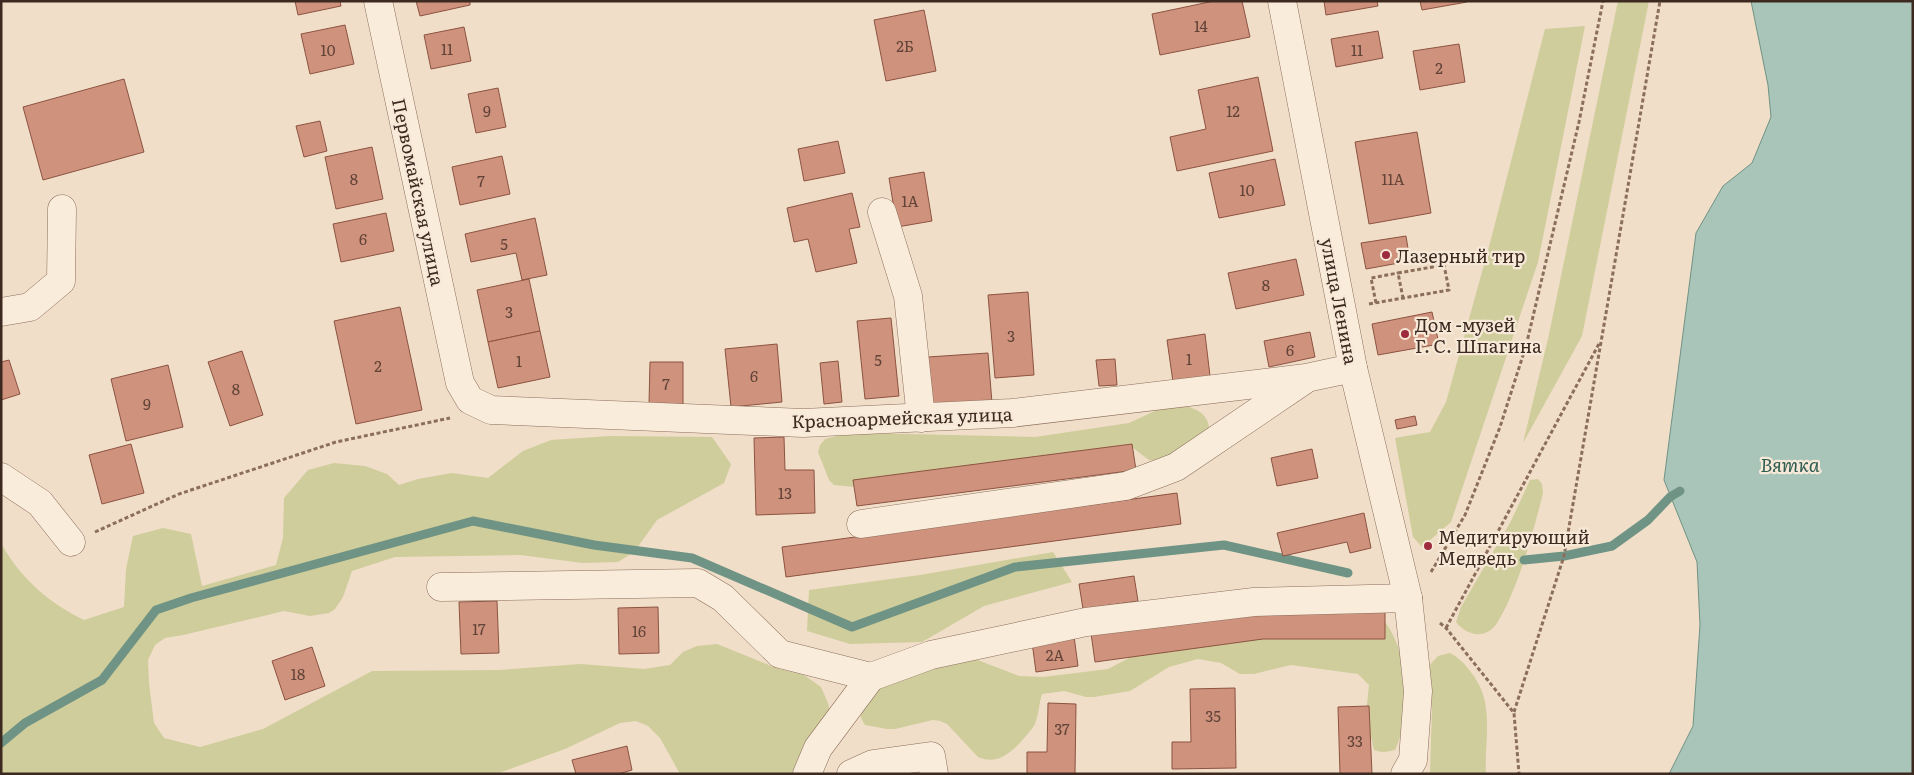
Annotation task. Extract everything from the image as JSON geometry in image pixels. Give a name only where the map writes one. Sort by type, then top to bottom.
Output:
[{"type":"street","name":"Первомайская улица","points":[[378,1],[460,383]]},
{"type":"street","name":"улица Ленина","points":[[1282,1],[1353,368],[1408,598]]},
{"type":"street","points":[[1,312],[30,307],[61,281],[62,210]]},
{"type":"street","points":[[882,212],[908,296],[921,418]]},
{"type":"street","name":"Красноармейская улица","points":[[460,383],[470,400],[491,410],[803,423],[1012,414],[1306,378],[1353,368]]},
{"type":"street","points":[[861,524],[1126,486],[1176,467],[1306,378]]},
{"type":"street","points":[[1,477],[40,503],[71,542]]},
{"type":"street","points":[[441,587],[698,583],[723,598],[780,654],[871,677]]},
{"type":"street","points":[[807,774],[818,748],[871,677],[931,655],[1086,622],[1254,602],[1408,598],[1418,691],[1413,760],[1404,774]]},
{"type":"street","points":[[851,774],[873,764],[931,756],[934,774]]},
{"type":"path","points":[[1429,576],[1465,515],[1500,427],[1526,346],[1579,122],[1603,1]]},
{"type":"path","points":[[1519,774],[1514,713],[1564,556],[1660,1]]},
{"type":"path","points":[[1341,309],[1376,303],[1449,290],[1444,265],[1371,278],[1376,303]]},
{"type":"path","points":[[1398,273],[1403,298]]},
{"type":"path","points":[[1446,628],[1601,340]]},
{"type":"path","points":[[71,542],[179,494],[336,442],[491,410]]},
{"type":"path","points":[[1408,598],[1446,628],[1514,713]]},
{"type":"shaded area","points":[[1618,1],[1649,1],[1582,336],[1523,443],[1548,339]]},
{"type":"shaded area","points":[[1585,26],[1538,262],[1451,522],[1422,547],[1413,537],[1395,438],[1430,432],[1446,402],[1490,243],[1545,29]]},
{"type":"shaded area","points":[[1185,406],[1199,411],[1205,416],[1210,430],[1206,440],[1156,461],[1149,460],[1128,444],[912,482],[865,488],[834,485],[829,480],[818,452],[820,445],[825,439],[840,435],[862,433],[1035,437],[1129,423],[1161,408]]},
{"type":"shaded area","points":[[610,436],[712,437],[731,464],[724,483],[657,520],[634,552],[618,562],[583,563],[520,555],[395,557],[352,571],[343,597],[335,609],[329,613],[310,616],[284,611],[165,638],[155,645],[148,660],[154,723],[164,738],[200,747],[263,729],[372,671],[499,670],[581,664],[644,669],[670,665],[683,652],[697,646],[717,644],[779,669],[804,675],[821,687],[828,703],[831,718],[791,774],[680,774],[660,738],[648,726],[636,721],[620,723],[565,749],[496,774],[1,774],[1,543],[17,567],[36,588],[59,606],[84,620],[124,607],[126,569],[133,536],[163,528],[191,534],[202,586],[276,565],[283,538],[284,498],[308,470],[334,463],[365,466],[387,474],[399,485],[418,479],[452,473],[488,478],[523,451],[551,440]]},
{"type":"shaded area","points":[[1538,479],[1542,484],[1543,493],[1530,543],[1512,594],[1493,628],[1482,634],[1471,633],[1460,627],[1456,622],[1461,607],[1511,521],[1530,480]]},
{"type":"shaded area","points":[[1053,552],[1072,582],[984,606],[922,642],[850,644],[807,631],[809,590],[920,575]]},
{"type":"shaded area","points":[[1385,622],[1399,648],[1408,691],[1407,713],[1395,750],[1382,752],[1374,750],[1366,714],[1369,685],[1358,674],[1291,665],[1254,674],[1240,674],[1221,663],[1198,659],[1169,667],[1130,691],[1094,697],[1086,697],[1064,691],[1042,694],[1036,721],[1031,730],[1010,752],[992,760],[978,757],[947,724],[940,721],[933,720],[895,729],[887,729],[865,725],[860,715],[863,698],[916,665],[975,659],[1019,676],[1043,677],[1108,669],[1148,648]]},
{"type":"shaded area","points":[[1450,653],[1468,668],[1483,695],[1487,720],[1486,774],[1430,774],[1432,707],[1426,686],[1427,668],[1438,656]]},
{"type":"water","name":"Вятка","points":[[1751,1],[1913,1],[1913,774],[1669,774],[1693,726],[1700,625],[1697,562],[1664,480],[1696,233],[1723,186],[1752,163],[1771,117],[1768,85]]},
{"type":"building","points":[[295,1],[340,1],[341,6],[298,15]]},
{"type":"building","points":[[416,1],[470,1],[470,5],[420,16]]},
{"type":"building","points":[[1214,1],[1242,1],[1250,37],[1160,55],[1152,14]]},
{"type":"building","points":[[1324,1],[1377,1],[1378,6],[1326,15]]},
{"type":"building","points":[[1420,1],[1467,1],[1467,2],[1422,10]]},
{"type":"building","points":[[924,10],[936,71],[886,81],[874,20]]},
{"type":"building","points":[[345,25],[354,64],[310,74],[301,34]]},
{"type":"building","points":[[464,27],[471,61],[431,69],[424,35]]},
{"type":"building","points":[[1378,31],[1383,58],[1336,67],[1331,39]]},
{"type":"building","points":[[1459,44],[1465,82],[1420,90],[1413,51]]},
{"type":"building","points":[[1258,77],[1273,151],[1177,171],[1170,137],[1206,129],[1198,90]]},
{"type":"building","points":[[124,79],[144,152],[43,180],[23,107]]},
{"type":"building","points":[[498,88],[506,127],[476,133],[468,94]]},
{"type":"building","points":[[320,121],[327,151],[304,157],[296,126]]},
{"type":"building","points":[[1417,132],[1431,213],[1369,224],[1355,142]]},
{"type":"building","points":[[838,141],[845,173],[804,181],[798,149]]},
{"type":"building","points":[[372,147],[383,199],[336,209],[325,157]]},
{"type":"building","points":[[502,156],[510,194],[460,205],[452,167]]},
{"type":"building","points":[[1275,159],[1285,205],[1219,218],[1209,173]]},
{"type":"building","points":[[924,172],[932,221],[897,227],[889,178]]},
{"type":"building","points":[[852,193],[860,227],[849,229],[857,263],[816,272],[808,239],[794,242],[787,208]]},
{"type":"building","points":[[386,213],[394,251],[341,262],[333,224]]},
{"type":"building","points":[[535,218],[547,275],[522,280],[516,253],[471,262],[465,234]]},
{"type":"building","name":"Лазерный тир","points":[[1406,236],[1410,261],[1366,269],[1361,243]]},
{"type":"building","points":[[1296,259],[1304,295],[1236,309],[1228,273]]},
{"type":"building","points":[[529,279],[540,331],[488,342],[477,290]]},
{"type":"building","points":[[1028,292],[1034,375],[995,378],[988,295]]},
{"type":"building","points":[[400,307],[422,410],[356,424],[334,321]]},
{"type":"building","name":"Дом -музей Г. С. Шпагина","points":[[1432,312],[1439,344],[1378,355],[1372,324]]},
{"type":"building","points":[[891,318],[899,396],[865,399],[857,321]]},
{"type":"building","points":[[540,331],[550,377],[498,388],[488,342]]},
{"type":"building","points":[[1310,332],[1315,357],[1269,367],[1264,341]]},
{"type":"building","points":[[1205,334],[1210,376],[1173,382],[1167,340]]},
{"type":"building","points":[[777,344],[782,402],[731,407],[725,349]]},
{"type":"building","points":[[242,351],[263,415],[230,426],[208,362]]},
{"type":"building","points":[[988,353],[992,403],[931,407],[928,357]]},
{"type":"building","points":[[1115,359],[1117,385],[1099,386],[1096,360]]},
{"type":"building","points":[[9,360],[20,394],[1,400],[1,362]]},
{"type":"building","points":[[838,361],[842,402],[824,404],[820,363]]},
{"type":"building","points":[[650,362],[683,362],[683,404],[649,404]]},
{"type":"building","points":[[168,365],[183,427],[126,441],[111,379]]},
{"type":"building","points":[[1415,416],[1417,425],[1397,429],[1395,420]]},
{"type":"building","points":[[784,437],[785,470],[814,470],[815,513],[756,515],[754,438]]},
{"type":"building","points":[[131,444],[144,493],[102,504],[89,455]]},
{"type":"building","points":[[1132,444],[1136,470],[857,506],[853,480]]},
{"type":"building","points":[[1312,449],[1318,478],[1277,486],[1271,458]]},
{"type":"building","points":[[1177,493],[1181,524],[786,577],[782,547]]},
{"type":"building","points":[[1364,513],[1371,548],[1350,553],[1347,542],[1283,556],[1277,533]]},
{"type":"building","points":[[1134,576],[1138,601],[1083,609],[1079,584]]},
{"type":"building","points":[[497,601],[499,653],[461,654],[459,602]]},
{"type":"building","points":[[658,607],[659,653],[619,654],[618,608]]},
{"type":"building","points":[[1263,609],[1385,609],[1385,639],[1263,639],[1095,662],[1091,633]]},
{"type":"building","points":[[1074,636],[1078,666],[1036,672],[1032,642]]},
{"type":"building","points":[[312,647],[325,686],[285,700],[272,661]]},
{"type":"building","points":[[1235,688],[1236,768],[1172,769],[1172,742],[1191,742],[1190,689]]},
{"type":"building","points":[[1048,703],[1076,704],[1075,774],[1027,774],[1027,752],[1047,752]]},
{"type":"building","points":[[1369,706],[1372,774],[1340,774],[1338,707]]},
{"type":"building","points":[[627,746],[632,770],[618,774],[576,774],[572,760]]},
{"type":"waterway","points":[[1524,560],[1564,556],[1612,546],[1648,520],[1670,497],[1680,491]]},
{"type":"waterway","points":[[1,743],[25,723],[102,680],[156,610],[191,598],[473,521],[594,545],[692,558],[852,627],[1015,567],[1224,545],[1348,573]]},
{"type":"place","name":"Лазерный тир","points":[[1386,255]]},
{"type":"place","name":"Дом -музей Г. С. Шпагина","points":[[1405,334]]},
{"type":"place","name":"Медитирующий Медведь","points":[[1428,546]]}]
